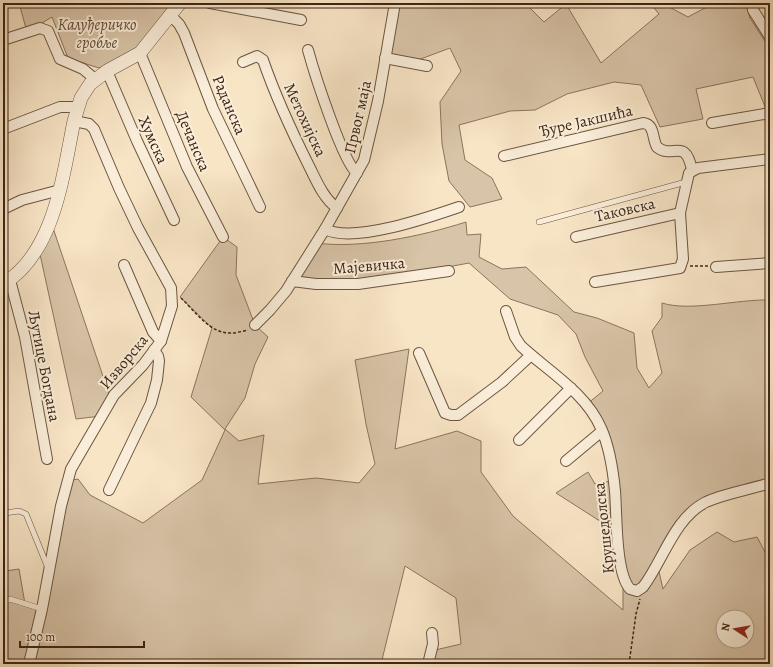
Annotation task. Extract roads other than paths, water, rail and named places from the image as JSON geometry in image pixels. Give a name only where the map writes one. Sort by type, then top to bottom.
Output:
[{"type":"street","points":[[7,282],[22,268],[35,251],[55,207],[60,190],[77,107],[86,90],[95,79],[140,53],[180,3]]},
{"type":"street","points":[[210,3],[301,20]]},
{"type":"street","name":"Првог маја","points":[[253,327],[278,301],[292,281],[325,229],[357,174],[366,153],[378,101],[395,3]]},
{"type":"street","points":[[752,3],[753,10],[770,37]]},
{"type":"street","name":"Раданска","points":[[170,15],[179,24],[184,33],[213,109],[260,207]]},
{"type":"street","points":[[3,40],[40,28],[45,28],[48,31],[60,59],[83,69],[95,79]]},
{"type":"street","points":[[308,50],[318,83],[343,150],[350,166],[357,174]]},
{"type":"street","name":"Дечанска","points":[[140,53],[187,167],[223,237]]},
{"type":"street","name":"Метохијска","points":[[243,62],[257,56],[264,60],[284,117],[321,188],[328,200],[337,208]]},
{"type":"street","points":[[386,58],[427,66]]},
{"type":"street","name":"Хумска","points":[[107,71],[136,141],[174,220]]},
{"type":"street","points":[[3,129],[60,107],[77,107]]},
{"type":"street","points":[[712,123],[770,113]]},
{"type":"street","name":"Изворска","points":[[29,664],[42,609],[61,506],[71,469],[114,395],[143,366],[161,341],[172,306],[171,288],[138,228],[119,188],[94,128],[89,124],[74,121]]},
{"type":"street","name":"Ђуре Јакшића","points":[[504,156],[646,123],[652,129],[657,147],[664,151],[678,149],[684,152],[689,157],[692,170]]},
{"type":"street","points":[[595,282],[677,269],[682,266],[684,259],[680,213],[686,182],[692,170],[770,159]]},
{"type":"street","points":[[3,209],[22,200],[60,190]]},
{"type":"street","points":[[325,229],[340,233],[374,230],[417,221],[459,207]]},
{"type":"street","name":"Таковска","points":[[576,237],[680,213]]},
{"type":"street","points":[[716,267],[770,263]]},
{"type":"street","points":[[124,264],[153,332],[161,341]]},
{"type":"street","name":"Мајевичка","points":[[292,281],[311,284],[358,284],[449,271]]},
{"type":"street","name":"Љутице Богдана","points":[[7,282],[25,337],[48,459]]},
{"type":"street","name":"Крушедолска","points":[[506,311],[515,337],[531,355],[570,388],[591,409],[602,431],[613,473],[617,532],[623,576],[629,588],[637,591],[641,589],[685,518],[704,503],[724,495],[770,483]]},
{"type":"street","points":[[109,490],[155,391],[159,361],[154,350]]},
{"type":"street","points":[[419,353],[445,413],[451,415],[458,415],[502,382],[531,355]]},
{"type":"street","points":[[519,440],[570,388]]},
{"type":"street","points":[[566,461],[602,431]]},
{"type":"street","points":[[428,664],[433,644],[432,633]]},
{"type":"lane","points":[[539,222],[686,182]]},
{"type":"lane","points":[[5,514],[19,511],[26,514],[49,572]]},
{"type":"lane","points":[[3,602],[10,599],[42,609]]},
{"type":"park label","name":"Калуђеричко гробље","points":[[97,34]]}]
